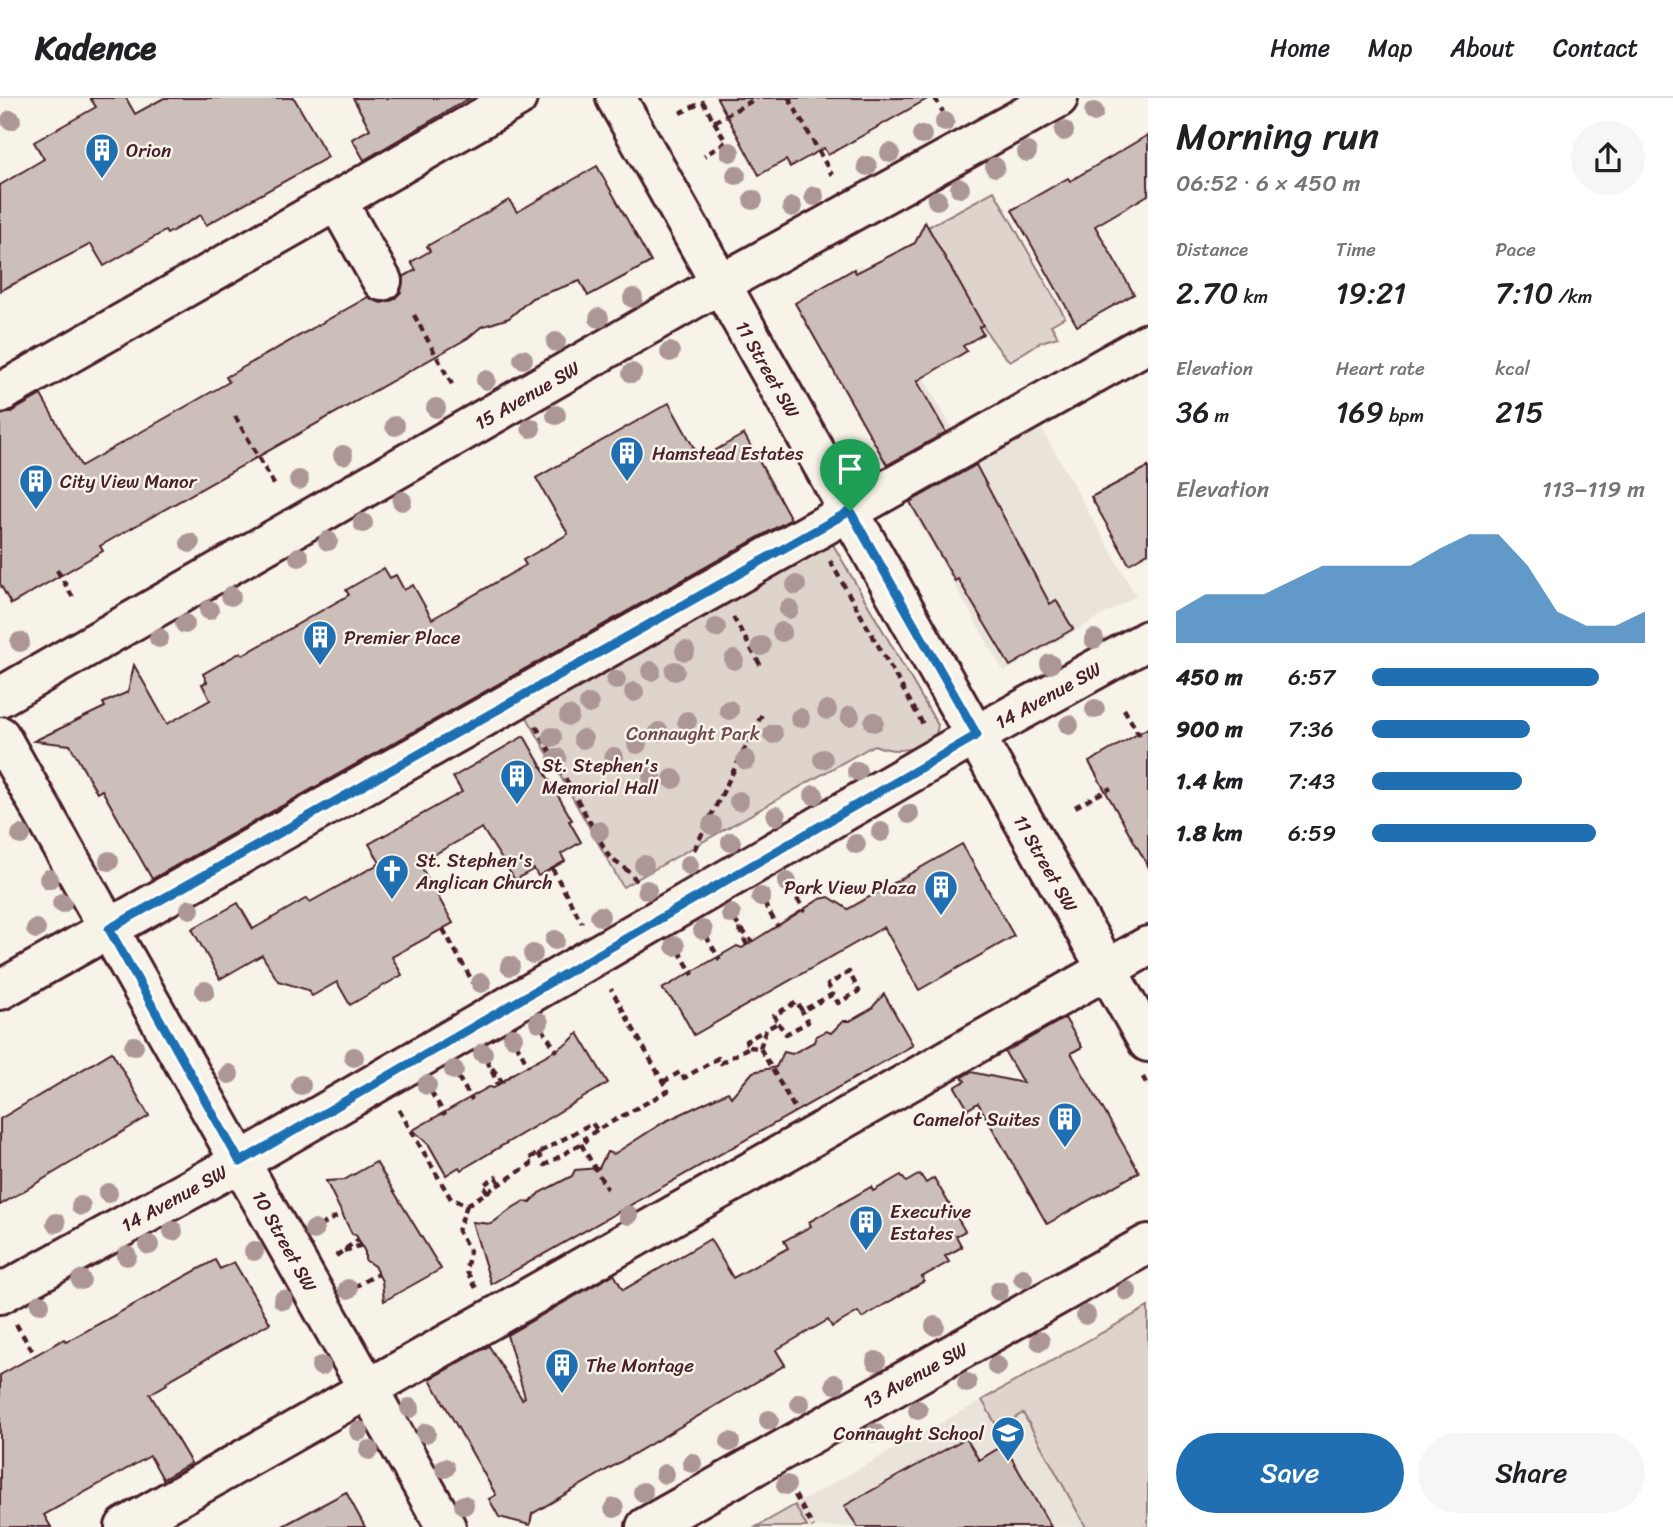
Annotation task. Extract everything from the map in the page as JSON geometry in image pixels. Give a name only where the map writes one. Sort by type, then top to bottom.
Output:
[{"type":"street","points":[[0,393],[517,98]]},
{"type":"street","name":"11 Street SW","points":[[616,98],[1148,1042]]},
{"type":"street","name":"15 Avenue SW","points":[[0,696],[722,284],[1051,100]]},
{"type":"street","points":[[337,201],[382,281]]},
{"type":"street","points":[[0,990],[1148,343]]},
{"type":"street","name":"14 Avenue SW","points":[[0,1294],[240,1162],[977,735],[1148,640]]},
{"type":"street","name":"10 Street SW","points":[[0,736],[446,1527]]},
{"type":"street","points":[[125,1527],[1148,946]]},
{"type":"street","name":"13 Avenue SW","points":[[646,1527],[1148,1244]]},
{"type":"path","points":[[714,122],[757,98]]},
{"type":"path","points":[[789,98],[832,175]]},
{"type":"path","points":[[935,98],[943,112]]},
{"type":"path","points":[[680,113],[703,102],[726,142],[704,156]]},
{"type":"path","points":[[414,315],[454,388]]},
{"type":"path","points":[[235,416],[276,488]]},
{"type":"path","points":[[827,552],[925,729]]},
{"type":"path","points":[[57,570],[75,601]]},
{"type":"path","points":[[717,588],[762,668]]},
{"type":"path","points":[[1124,709],[1142,740]]},
{"type":"path","points":[[694,850],[762,713]]},
{"type":"path","points":[[530,715],[610,858],[631,873],[637,882]]},
{"type":"path","points":[[1075,807],[1111,788]]},
{"type":"path","points":[[552,868],[589,933]]},
{"type":"path","points":[[791,888],[805,912]]},
{"type":"path","points":[[764,903],[778,927]]},
{"type":"path","points":[[734,920],[739,928],[745,930],[749,944]]},
{"type":"path","points":[[443,929],[480,995]]},
{"type":"path","points":[[706,936],[720,960]]},
{"type":"path","points":[[679,951],[693,975]]},
{"type":"path","points":[[849,972],[859,991],[838,1003],[832,994],[828,985],[849,972]]},
{"type":"path","points":[[538,1153],[545,1165],[580,1144],[597,1130],[668,1091],[611,989]]},
{"type":"path","points":[[802,1011],[832,994]]},
{"type":"path","points":[[797,1002],[808,1022],[786,1034],[778,1023],[774,1015],[797,1002]]},
{"type":"path","points":[[749,1047],[746,1041],[778,1023]]},
{"type":"path","points":[[542,1028],[556,1052]]},
{"type":"path","points":[[766,1029],[760,1048],[811,1138]]},
{"type":"path","points":[[516,1043],[529,1067]]},
{"type":"path","points":[[663,1082],[681,1072],[684,1078],[718,1058],[721,1063],[749,1047],[760,1048]]},
{"type":"path","points":[[486,1060],[491,1067],[491,1073],[500,1084]]},
{"type":"path","points":[[457,1076],[472,1101]]},
{"type":"path","points":[[431,1091],[444,1115]]},
{"type":"path","points":[[399,1109],[451,1199],[467,1205]]},
{"type":"path","points":[[499,1182],[531,1164],[528,1159],[592,1123],[597,1130]]},
{"type":"path","points":[[580,1144],[607,1189]]},
{"type":"path","points":[[481,1297],[466,1270],[470,1251],[458,1231],[467,1205],[501,1186],[496,1177],[483,1185],[488,1193]]},
{"type":"path","points":[[320,1226],[343,1213]]},
{"type":"path","points":[[336,1256],[348,1246],[360,1242]]},
{"type":"path","points":[[354,1287],[378,1274]]},
{"type":"path","points":[[21,1332],[35,1355]]},
{"type":"path","points":[[795,1495],[813,1527]]},
{"type":"shaded area","points":[[860,265],[966,453],[1034,415],[1136,596],[1004,672],[794,303]]},
{"type":"shaded area","name":"Connaught School","points":[[1148,1307],[1148,1527],[755,1527],[982,1400]]},
{"type":"green space","points":[[994,191],[1065,317],[1051,325],[1058,337],[1041,342],[1010,361],[990,338],[928,227]]},
{"type":"green space","name":"Connaught Park","points":[[831,541],[938,725],[936,735],[914,748],[899,750],[874,745],[623,887],[524,712]]},
{"type":"green space","points":[[1148,1307],[1148,1527],[1086,1527],[1023,1413],[998,1428],[982,1400]]},
{"type":"green space","points":[[795,1505],[807,1527],[756,1527]]},
{"type":"building","points":[[90,98],[126,98],[135,114],[164,98],[294,98],[328,157],[206,225],[201,215],[167,234],[165,231],[104,266],[91,244],[0,291],[0,185],[44,159],[34,142],[96,107]]},
{"type":"building","points":[[353,98],[470,98],[364,160],[352,139],[370,129]]},
{"type":"building","points":[[717,98],[929,98],[828,155],[824,148],[790,167],[786,160],[759,175]]},
{"type":"building","points":[[1148,135],[1148,195],[1095,226],[1134,294],[1077,326],[1012,210],[1068,178],[1070,181]]},
{"type":"building","points":[[597,166],[651,262],[588,296],[580,281],[532,298],[509,318],[481,327],[468,338],[100,546],[103,551],[11,604],[0,584],[0,415],[11,412],[41,395],[81,466],[229,382],[226,377],[368,297],[381,303],[393,300],[401,292],[403,277],[416,270],[411,262],[430,251],[427,246],[509,200],[517,212]]},
{"type":"building","points":[[925,222],[983,325],[979,327],[983,334],[963,346],[967,351],[917,381],[946,432],[887,465],[795,303],[854,269],[856,273],[915,243]]},
{"type":"building","points":[[669,403],[700,459],[744,434],[791,519],[152,879],[102,790],[97,793],[70,745],[34,741],[105,707],[103,703],[128,692],[134,665],[167,724],[210,700],[202,684],[207,682],[203,674],[241,652],[243,655],[349,595],[346,590],[384,568],[390,578],[396,575],[404,590],[413,585],[432,619],[526,565],[523,560],[568,534],[536,478]]},
{"type":"building","points":[[976,465],[1050,604],[1056,600],[1073,629],[1010,666],[958,579],[955,581],[910,502]]},
{"type":"building","points":[[1148,467],[1148,553],[1129,564],[1091,497]]},
{"type":"building","points":[[1148,728],[1148,866],[1089,762]]},
{"type":"building","points":[[524,736],[572,820],[569,821],[581,842],[561,854],[565,861],[538,876],[534,869],[515,880],[482,828],[419,863],[453,923],[392,957],[402,975],[350,1005],[337,982],[312,996],[308,990],[278,981],[262,955],[220,979],[192,929],[238,903],[253,929],[307,898],[310,902],[380,863],[369,844],[462,792],[453,777]]},
{"type":"building","points":[[962,844],[1014,936],[919,990],[884,927],[694,1035],[678,1006],[662,989],[737,946],[742,948],[820,899],[829,897],[848,909]]},
{"type":"building","points":[[884,994],[913,1045],[491,1284],[472,1222],[491,1224],[524,1201],[530,1203],[539,1193],[572,1176],[575,1170],[599,1168],[607,1152],[614,1154],[664,1122],[728,1092],[731,1097],[753,1072],[776,1067],[784,1052],[792,1054],[814,1042],[816,1036],[826,1031],[831,1033],[843,1021],[850,1021],[871,1009]]},
{"type":"building","name":"Camelot Suites","points":[[1065,1018],[1082,1047],[1071,1053],[1139,1172],[1047,1224],[978,1103],[968,1109],[955,1087],[965,1081],[962,1077],[971,1072],[1023,1083],[1005,1052]]},
{"type":"building","points":[[578,1033],[608,1083],[461,1170],[459,1167],[446,1175],[429,1145],[413,1130],[489,1087],[494,1088],[514,1073],[568,1043]]},
{"type":"building","points":[[112,1052],[149,1116],[0,1205],[0,1119]]},
{"type":"building","points":[[376,1162],[441,1269],[384,1301],[382,1281],[374,1266],[365,1260],[365,1252],[356,1235],[352,1234],[326,1181],[344,1180]]},
{"type":"building","points":[[920,1174],[926,1183],[934,1178],[965,1231],[956,1236],[962,1247],[945,1256],[949,1262],[922,1277],[924,1281],[862,1318],[858,1312],[832,1327],[828,1320],[776,1350],[785,1365],[532,1514],[530,1525],[499,1517],[489,1499],[496,1495],[430,1379],[489,1346],[522,1399],[525,1397],[507,1335],[614,1274],[623,1290],[710,1239],[733,1278],[788,1248],[784,1241],[811,1226],[809,1222],[871,1187],[873,1191],[901,1175],[906,1182]]},
{"type":"building","points":[[215,1260],[220,1269],[234,1262],[270,1323],[166,1382],[167,1384],[150,1394],[191,1463],[163,1479],[150,1456],[44,1515],[51,1527],[0,1527],[0,1375]]},
{"type":"building","points":[[966,1438],[979,1460],[1004,1445],[1051,1527],[858,1527],[844,1506]]},
{"type":"building","points":[[346,1492],[365,1527],[281,1527]]},
{"type":"place","name":"Orion","points":[[102,180]]},
{"type":"place","name":"Hamstead Estates","points":[[627,483]]},
{"type":"place","name":"City View Manor","points":[[36,511]]},
{"type":"place","name":"Premier Place","points":[[320,667]]},
{"type":"place","name":"St. Stephen's Memorial Hall","points":[[517,806]]},
{"type":"place","name":"St. Stephen's Anglican Church","points":[[392,901]]},
{"type":"place","name":"Park View Plaza","points":[[941,917]]},
{"type":"place","name":"Camelot Suites","points":[[1065,1149]]},
{"type":"place","name":"Executive Estates","points":[[866,1252]]},
{"type":"place","name":"The Montage","points":[[562,1395]]},
{"type":"place","name":"Connaught School","points":[[1008,1463]]},
{"type":"route","points":[[850,511],[977,735],[240,1162],[109,929],[850,511]]}]
